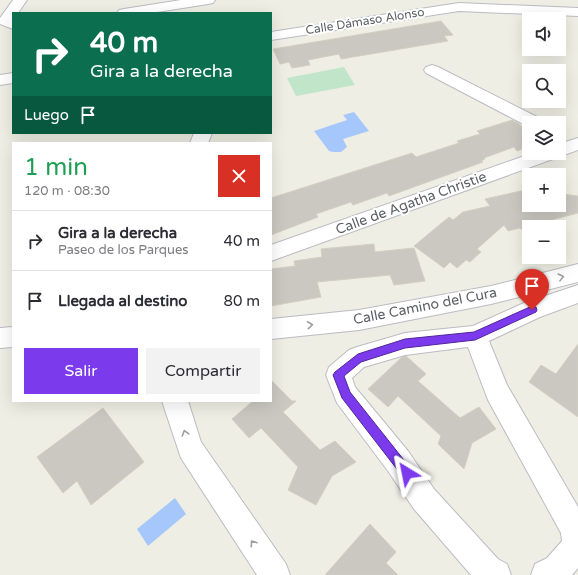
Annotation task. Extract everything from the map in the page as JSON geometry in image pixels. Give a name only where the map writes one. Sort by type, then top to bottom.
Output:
[{"type":"street","points":[[12,24],[5,21],[20,0]]},
{"type":"street","points":[[130,12],[208,0]]},
{"type":"street","name":"Calle Dámaso Alonso","points":[[272,36],[459,7],[578,12]]},
{"type":"street","points":[[432,70],[522,116]]},
{"type":"street","points":[[0,80],[12,78]]},
{"type":"street","name":"Calle de Agatha Christie","points":[[272,253],[532,160]]},
{"type":"street","name":"Calle Camino del Cura","points":[[272,329],[359,320],[491,295],[578,273]]},
{"type":"street","points":[[496,575],[487,570],[424,499],[398,460],[346,395],[338,375],[358,358],[405,344],[475,336],[532,310],[578,294]]},
{"type":"street","points":[[475,336],[497,392],[575,530],[577,546],[558,569],[546,575]]},
{"type":"street","points":[[0,338],[12,337]]},
{"type":"street","points":[[175,402],[190,450],[275,575]]},
{"type":"green space","points":[[344,67],[355,85],[296,96],[287,78]]},
{"type":"water","points":[[354,112],[369,131],[343,139],[347,147],[341,152],[329,151],[314,131],[347,120],[343,115]]},
{"type":"water","points":[[175,498],[186,514],[148,546],[137,529]]},
{"type":"building","points":[[441,21],[453,35],[444,36],[448,41],[341,59],[339,54],[308,60],[310,65],[292,68],[289,62],[280,64],[273,49]]},
{"type":"building","points":[[512,120],[522,127],[522,149],[517,151],[514,147],[484,158],[485,159],[481,161],[483,162],[389,196],[387,193],[353,205],[351,202],[316,214],[318,217],[272,235],[272,198],[412,153],[416,157],[459,143],[457,141],[480,134],[477,131]]},
{"type":"building","points":[[522,191],[522,212],[566,212],[566,194],[578,196],[578,213],[551,220],[522,220],[522,230],[520,228],[508,231],[504,225],[477,249],[481,252],[470,262],[466,260],[457,268],[450,262],[444,268],[414,246],[449,217],[453,220],[463,212],[490,206],[485,199]]},
{"type":"building","points":[[374,244],[375,252],[414,248],[425,281],[394,285],[390,275],[317,282],[321,297],[272,306],[272,269],[295,266],[294,261],[322,257],[321,249]]},
{"type":"building","points":[[578,344],[578,417],[529,382],[541,365],[556,374]]},
{"type":"building","points":[[406,356],[426,374],[418,381],[460,418],[479,407],[496,429],[472,443],[464,469],[438,444],[441,436],[398,396],[388,407],[368,389],[402,357]]},
{"type":"building","points":[[272,381],[292,401],[296,401],[283,412],[320,450],[335,441],[356,462],[332,476],[316,505],[288,490],[298,467],[261,428],[249,438],[232,419],[252,402],[272,402]]},
{"type":"building","points":[[103,408],[144,462],[91,505],[77,481],[63,493],[37,457]]},
{"type":"building","points":[[370,524],[396,552],[386,563],[398,575],[325,575]]},
{"type":"route","points":[[407,473],[346,395],[338,375],[358,358],[405,344],[475,336],[532,310]]}]
